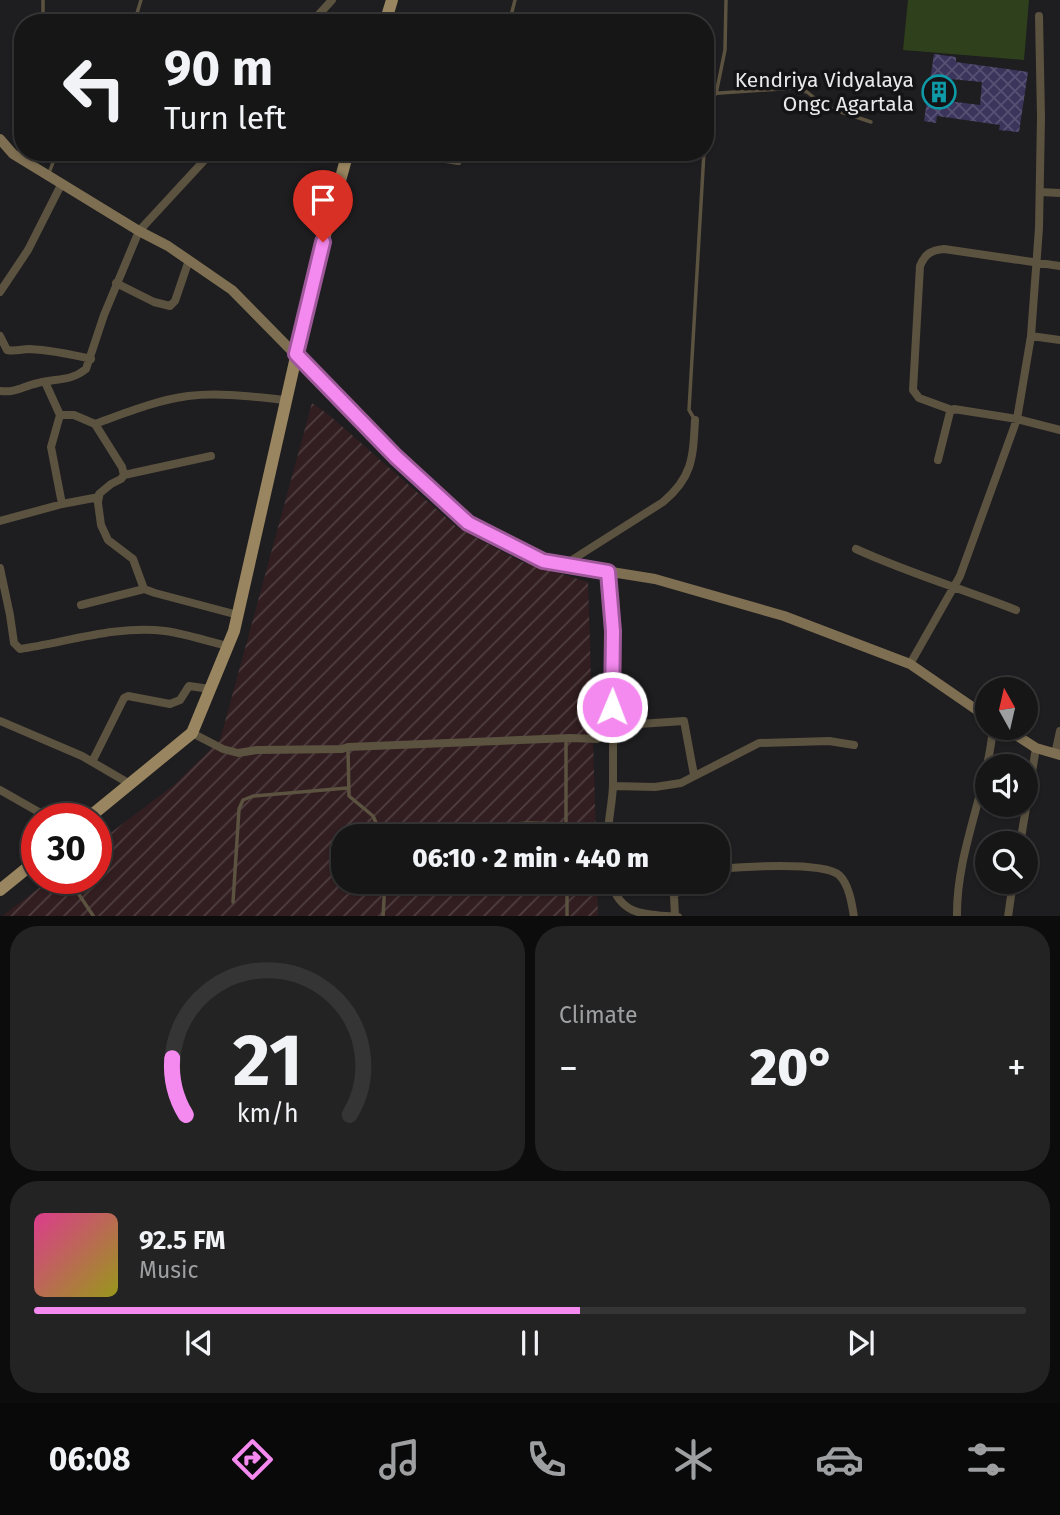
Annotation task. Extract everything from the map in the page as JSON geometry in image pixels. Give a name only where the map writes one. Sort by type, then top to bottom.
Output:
[{"type":"main road","points":[[107,803],[192,733],[228,646],[238,615],[317,264],[346,161]]},
{"type":"main road","points":[[3,884],[21,871]]},
{"type":"street","points":[[319,14],[332,0]]},
{"type":"street","points":[[910,664],[954,586],[1017,419],[1031,336],[1037,262],[1040,192],[1039,16]]},
{"type":"street","points":[[0,139],[14,155]]},
{"type":"street","points":[[25,161],[189,260],[233,290],[396,457],[468,523],[543,561],[655,579],[784,615],[910,664],[975,709]]},
{"type":"street","points":[[0,391],[12,393],[35,383],[69,379],[86,369],[104,314],[139,231],[204,161]]},
{"type":"street","points":[[0,292],[28,250],[62,183]]},
{"type":"street","points":[[1040,192],[1060,193]]},
{"type":"street","points":[[1060,266],[944,249],[930,252],[923,257],[920,266],[914,390],[919,398],[952,410],[958,408],[1060,430]]},
{"type":"street","points":[[116,283],[154,302],[170,306],[175,301],[189,260]]},
{"type":"street","points":[[0,336],[7,350],[51,351],[91,359]]},
{"type":"street","points":[[1031,336],[1060,340]]},
{"type":"street","points":[[45,382],[60,415],[51,447],[62,504]]},
{"type":"street","points":[[95,424],[147,406],[189,396],[245,396],[286,400]]},
{"type":"street","points":[[938,460],[952,410]]},
{"type":"street","points":[[60,415],[75,415],[95,424],[124,475]]},
{"type":"street","points":[[564,565],[675,492],[684,482],[693,453],[695,420]]},
{"type":"street","points":[[145,589],[133,559],[108,540],[101,525],[99,497],[104,489],[124,475],[211,456]]},
{"type":"street","points":[[0,521],[99,497]]},
{"type":"street","points":[[856,549],[903,570],[1016,610]]},
{"type":"street","points":[[0,568],[13,643],[20,649],[109,633],[155,630],[228,646]]},
{"type":"street","points":[[608,572],[613,631],[613,786],[609,824]]},
{"type":"street","points":[[80,605],[145,589],[238,615]]},
{"type":"street","points":[[92,762],[124,698],[128,696],[170,704],[180,700],[190,686],[210,690]]},
{"type":"street","points":[[0,721],[92,762],[130,784]]},
{"type":"street","points":[[192,733],[223,749],[238,753],[257,750],[342,749],[566,738],[597,740],[624,725],[684,721],[694,775]]},
{"type":"street","points":[[1024,740],[1036,748],[1058,755],[1060,731]]},
{"type":"street","points":[[957,916],[969,829],[992,740]]},
{"type":"street","points":[[613,786],[655,787],[681,783],[759,743],[829,741],[855,745]]},
{"type":"street","points":[[1022,831],[1036,748]]},
{"type":"street","points":[[0,790],[23,803]]},
{"type":"street","points":[[730,869],[788,867],[830,871],[840,876],[846,886],[854,916]]},
{"type":"street","points":[[615,894],[617,900],[636,914],[677,916],[675,894]]},
{"type":"street","points":[[1008,916],[1011,894]]},
{"type":"lane","points":[[726,0],[725,50],[716,94],[763,89],[802,90],[827,107],[871,122]]},
{"type":"lane","points":[[48,175],[53,161]]},
{"type":"lane","points":[[695,420],[689,410],[703,161]]},
{"type":"lane","points":[[515,824],[566,824],[566,738]]},
{"type":"lane","points":[[348,747],[349,796],[373,816],[377,824]]},
{"type":"lane","points":[[233,902],[239,809],[243,800],[253,796],[347,788]]},
{"type":"lane","points":[[79,894],[94,916]]},
{"type":"lane","points":[[383,916],[384,894]]},
{"type":"lane","points":[[566,894],[567,916]]},
{"type":"shaded area","points":[[312,403],[458,528],[522,562],[588,582],[596,824],[331,824],[331,894],[597,894],[598,916],[2,916],[31,894],[112,894],[112,832],[174,785],[220,740]]},
{"type":"green space","points":[[908,0],[1029,0],[1024,60],[903,50]]},
{"type":"building","name":"Kendriya Vidyalaya Ongc Agartala","points":[[934,54],[956,57],[956,62],[1028,72],[1019,132],[999,130],[1000,125],[937,116],[936,123],[924,121]],"holes":[[[950,79],[982,82],[980,105],[948,101]]]},
{"type":"place","name":"Kendriya Vidyalaya Ongc Agartala","points":[[939,92]]},
{"type":"route","points":[[323,242],[296,354],[396,457],[468,523],[543,561],[608,572],[613,631],[612,707]]}]
